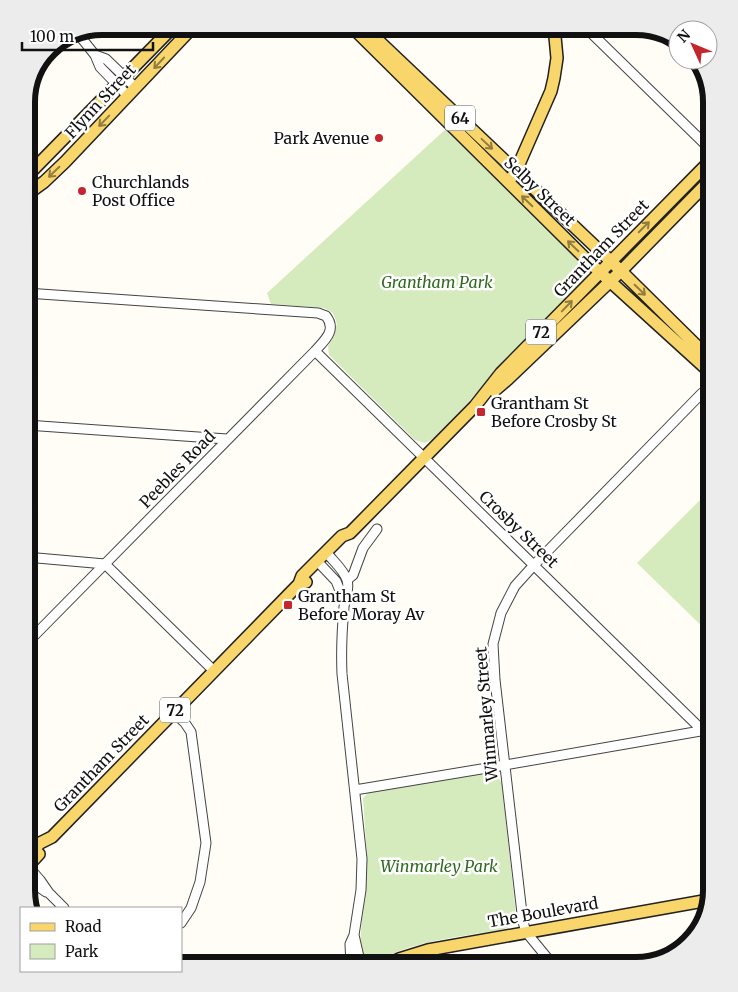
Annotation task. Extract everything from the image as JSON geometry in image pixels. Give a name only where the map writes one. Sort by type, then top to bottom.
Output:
[{"type":"main road","name":"Flynn Street","points":[[35,168],[165,35]]},
{"type":"main road","name":"Flynn Street","points":[[35,188],[80,146],[186,35]]},
{"type":"main road","name":"Selby Street","points":[[360,35],[600,272],[703,366]]},
{"type":"main road","name":"Selby Street","points":[[373,35],[703,353]]},
{"type":"main road","points":[[507,182],[516,171],[551,91],[557,58],[555,35]]},
{"type":"main road","points":[[48,156],[70,145],[80,146]]},
{"type":"main road","name":"Grantham Street","points":[[475,406],[501,373],[703,168]]},
{"type":"main road","name":"Grantham Street","points":[[35,851],[40,843],[52,837],[299,584],[302,576],[328,555],[342,536],[350,533],[475,406],[508,379],[610,281],[703,187]]},
{"type":"main road","name":"The Boulevard","points":[[410,957],[428,950],[702,901]]},
{"type":"street","points":[[593,35],[703,142]]},
{"type":"street","points":[[82,38],[94,54],[100,67],[120,80],[132,92]]},
{"type":"street","name":"Peebles Road","points":[[35,294],[318,314],[326,316],[331,326],[330,333],[315,351],[35,635]]},
{"type":"street","name":"Crosby Street","points":[[315,351],[702,730]]},
{"type":"street","name":"Winmarley Street","points":[[526,932],[523,922],[495,680],[493,644],[500,613],[514,586],[702,393]]},
{"type":"street","points":[[35,426],[227,439]]},
{"type":"street","points":[[347,580],[353,574],[363,548],[376,529]]},
{"type":"street","points":[[328,555],[343,572],[349,591],[345,603],[341,643],[342,674],[362,859],[361,890],[354,935],[350,944],[351,957]]},
{"type":"street","points":[[35,558],[105,564],[214,671]]},
{"type":"street","points":[[319,564],[336,581],[345,603]]},
{"type":"street","points":[[173,712],[186,723],[191,732],[206,843],[200,882],[192,908],[182,922]]},
{"type":"street","points":[[355,790],[505,766],[702,730]]},
{"type":"street","points":[[35,875],[63,907]]},
{"type":"street","points":[[35,884],[49,893]]},
{"type":"street","points":[[526,932],[547,957]]},
{"type":"street","points":[[354,935],[359,957]]},
{"type":"green space","name":"Grantham Park","points":[[448,127],[543,222],[584,267],[588,276],[432,440],[425,443],[415,440],[329,355],[328,346],[337,324],[333,313],[324,308],[271,304],[267,293]]},
{"type":"green space","points":[[703,497],[703,627],[637,563]]},
{"type":"green space","name":"Winmarley Park","points":[[488,772],[497,776],[502,784],[516,915],[511,925],[505,929],[425,943],[387,957],[364,957],[360,944],[367,858],[363,798],[368,793]]},
{"type":"place","name":"Park Avenue","points":[[379,138]]},
{"type":"place","name":"Churchlands Post Office","points":[[82,191]]},
{"type":"place","name":"Grantham St Before Crosby St","points":[[481,412]]},
{"type":"place","name":"Grantham St Before Moray Av","points":[[288,605]]}]
